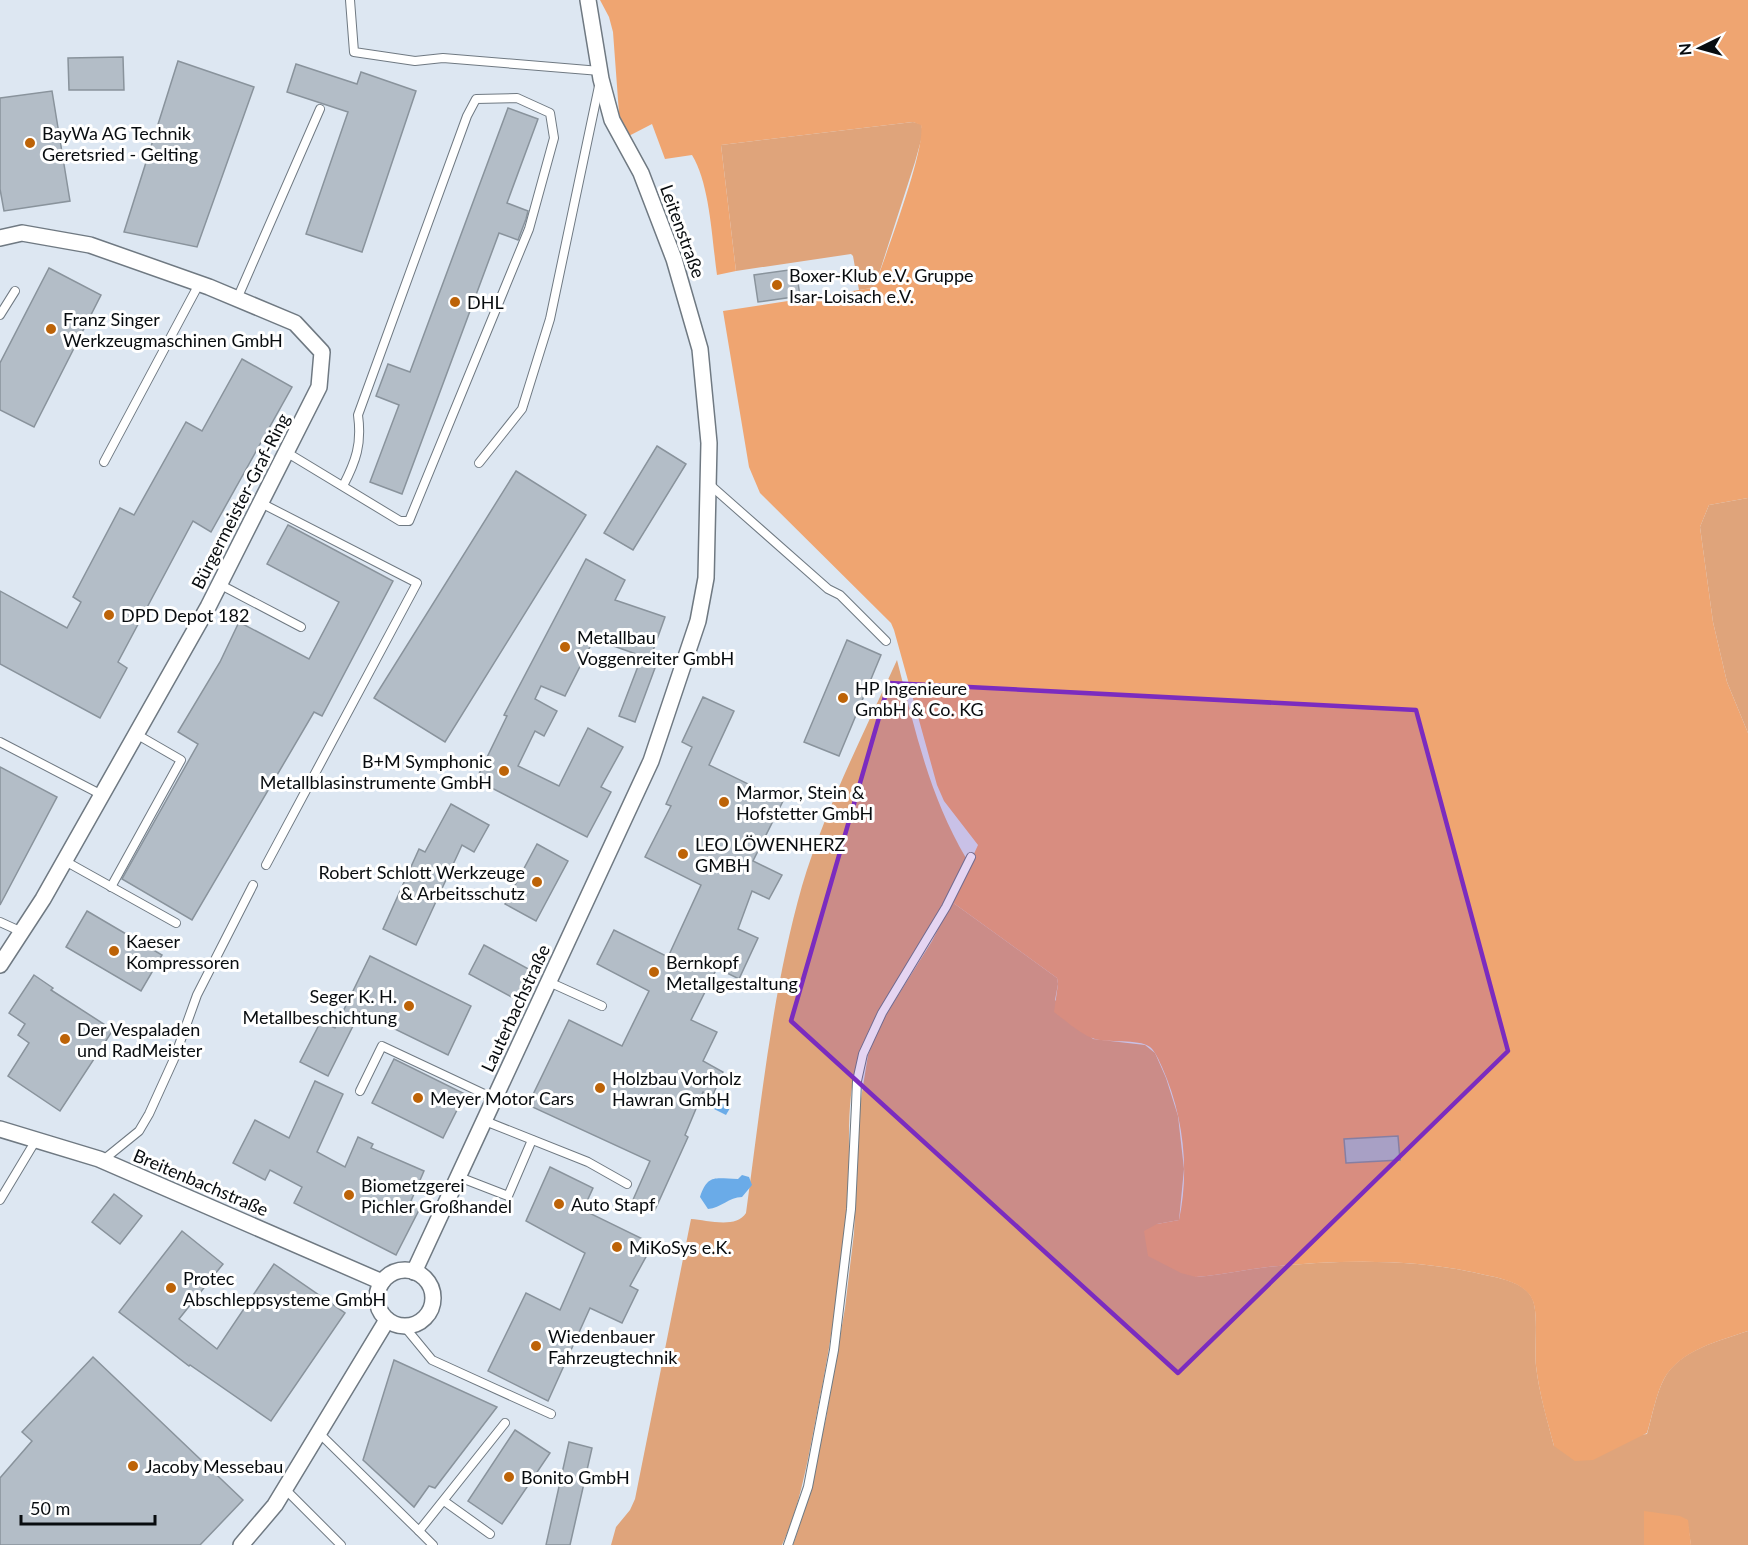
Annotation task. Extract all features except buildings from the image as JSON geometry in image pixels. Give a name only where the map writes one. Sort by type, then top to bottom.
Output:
[{"type":"street","name":"Leitenstraße","points":[[588,0],[600,75],[612,120],[641,173],[674,259],[700,349],[709,443],[705,578],[698,621],[651,761]]},
{"type":"street","name":"Bürgermeister-Graf-Ring","points":[[0,238],[22,233],[90,245],[199,284],[295,323],[322,352],[319,387],[219,584],[65,861],[0,965]]},
{"type":"street","name":"Lauterbachstraße","points":[[414,1272],[651,761]]},
{"type":"street","name":"Breitenbachstraße","points":[[0,1130],[102,1161],[382,1282]]},
{"type":"street","points":[[397,1272],[414,1272],[428,1283],[433,1300],[427,1316],[420,1322],[404,1326],[387,1320],[377,1298],[382,1282],[397,1272]]},
{"type":"street","points":[[241,1545],[275,1505],[387,1320]]},
{"type":"lane","points":[[350,0],[354,51],[415,61],[443,58],[600,75],[550,319],[522,409],[479,463]]},
{"type":"lane","points":[[286,452],[400,522],[409,521],[529,229],[554,138],[550,112],[517,98],[476,99],[467,116],[358,415],[361,434],[355,462],[343,486]]},
{"type":"lane","points":[[237,299],[320,109]]},
{"type":"lane","points":[[104,462],[199,284]]},
{"type":"lane","points":[[0,315],[15,291]]},
{"type":"lane","points":[[709,484],[828,589],[840,595],[886,641]]},
{"type":"lane","points":[[261,503],[417,583],[266,865]]},
{"type":"lane","points":[[219,584],[301,627]]},
{"type":"lane","points":[[111,887],[181,760],[136,734]]},
{"type":"lane","points":[[0,742],[102,795]]},
{"type":"lane","points":[[788,1545],[808,1487],[834,1350],[852,1209],[856,1105],[863,1054],[882,1014],[935,928],[971,857]]},
{"type":"lane","points":[[65,861],[176,923]]},
{"type":"lane","points":[[102,1161],[139,1131],[149,1114],[174,1059],[197,995],[254,885]]},
{"type":"lane","points":[[0,922],[22,932]]},
{"type":"lane","points":[[549,982],[602,1006]]},
{"type":"lane","points":[[360,1090],[382,1046],[495,1099]]},
{"type":"lane","points":[[484,1121],[588,1162],[627,1184]]},
{"type":"lane","points":[[0,1200],[36,1140]]},
{"type":"lane","points":[[459,1177],[508,1196],[532,1140]]},
{"type":"lane","points":[[404,1326],[432,1360],[551,1414]]},
{"type":"lane","points":[[419,1531],[505,1423]]},
{"type":"lane","points":[[319,1433],[433,1545]]},
{"type":"lane","points":[[285,1489],[341,1545]]},
{"type":"lane","points":[[444,1501],[490,1534]]},
{"type":"highlighted area","points":[[889,683],[1416,710],[1508,1051],[1178,1373],[791,1021]]},
{"type":"shaded area","points":[[600,0],[1748,0],[1748,498],[1709,505],[1700,527],[1713,622],[1727,682],[1748,733],[1748,1331],[1701,1348],[1671,1369],[1659,1392],[1647,1433],[1593,1460],[1575,1461],[1554,1446],[1537,1376],[1534,1305],[1529,1293],[1512,1282],[1458,1269],[1377,1262],[1268,1267],[1196,1277],[1181,1273],[1148,1256],[1144,1231],[1157,1224],[1179,1220],[1184,1181],[1180,1123],[1169,1085],[1157,1057],[1145,1044],[1098,1040],[1072,1026],[1054,1012],[1057,978],[952,902],[978,845],[944,801],[937,785],[891,623],[760,493],[749,467],[723,311],[872,288],[876,283],[912,178],[921,137],[921,125],[913,122],[721,145],[736,271],[717,275],[707,196],[692,155],[665,159],[652,124],[621,140],[613,32],[609,17]]},
{"type":"shaded area","points":[[913,122],[921,124],[923,133],[876,283],[872,288],[859,290],[851,254],[736,271],[721,145]]},
{"type":"shaded area","points":[[1748,498],[1748,733],[1727,682],[1713,622],[1700,527],[1709,505]]},
{"type":"shaded area","points":[[897,660],[924,762],[942,810],[966,858],[932,927],[886,998],[868,1031],[856,1067],[849,1117],[848,1202],[838,1286],[806,1469],[794,1515],[782,1545],[611,1545],[616,1527],[630,1510],[635,1499],[691,1219],[728,1222],[741,1218],[746,1213],[775,1007],[802,886],[833,800]]},
{"type":"shaded area","points":[[952,902],[1057,978],[1055,1000],[1093,1039],[1145,1045],[1155,1053],[1178,1116],[1184,1169],[1179,1220],[1157,1224],[1196,1277],[1268,1267],[1377,1262],[1458,1269],[1512,1282],[1529,1293],[1534,1304],[1537,1376],[1554,1446],[1647,1434],[1659,1392],[1671,1369],[1679,1361],[1701,1348],[1748,1331],[1748,1545],[1691,1545],[1687,1520],[1644,1512],[1644,1545],[793,1545],[807,1503],[826,1418],[845,1308],[854,1233],[860,1105],[868,1055],[879,1026],[932,941]]},
{"type":"shaded area","points":[[1644,1511],[1680,1516],[1688,1520],[1691,1545],[1644,1545]]},
{"type":"water","points":[[712,1098],[730,1108],[726,1115],[708,1106]]},
{"type":"water","points":[[742,1175],[749,1177],[752,1185],[742,1197],[708,1209],[700,1197],[706,1184],[718,1178],[738,1179]]},
{"type":"place","name":"BayWa AG Technik Geretsried - Gelting","points":[[30,143]]},
{"type":"place","name":"Boxer-Klub e.V. Gruppe Isar-Loisach e.V.","points":[[777,285]]},
{"type":"place","name":"DHL","points":[[455,302]]},
{"type":"place","name":"Franz Singer Werkzeugmaschinen GmbH","points":[[51,329]]},
{"type":"place","name":"DPD Depot 182","points":[[109,615]]},
{"type":"place","name":"Metallbau Voggenreiter GmbH","points":[[565,647]]},
{"type":"place","name":"HP Ingenieure GmbH & Co. KG","points":[[843,698]]},
{"type":"place","name":"B+M Symphonic Metallblasinstrumente GmbH","points":[[504,771]]},
{"type":"place","name":"Marmor, Stein & Hofstetter GmbH","points":[[724,802]]},
{"type":"place","name":"LEO LÖWENHERZ GMBH","points":[[683,854]]},
{"type":"place","name":"Robert Schlott Werkzeuge & Arbeitsschutz","points":[[537,882]]},
{"type":"place","name":"Kaeser Kompressoren","points":[[114,951]]},
{"type":"place","name":"Bernkopf Metallgestaltung","points":[[654,972]]},
{"type":"place","name":"Seger K. H. Metallbeschichtung","points":[[409,1006]]},
{"type":"place","name":"Der Vespaladen und RadMeister","points":[[65,1039]]},
{"type":"place","name":"Holzbau Vorholz Hawran GmbH","points":[[600,1088]]},
{"type":"place","name":"Meyer Motor Cars","points":[[418,1098]]},
{"type":"place","name":"Biometzgerei Pichler Großhandel","points":[[349,1195]]},
{"type":"place","name":"Auto Stapf","points":[[559,1204]]},
{"type":"place","name":"MiKoSys e.K.","points":[[617,1247]]},
{"type":"place","name":"Protec Abschleppsysteme GmbH","points":[[171,1288]]},
{"type":"place","name":"Wiedenbauer Fahrzeugtechnik","points":[[536,1346]]},
{"type":"place","name":"Jacoby Messebau","points":[[133,1466]]},
{"type":"place","name":"Bonito GmbH","points":[[509,1477]]}]
